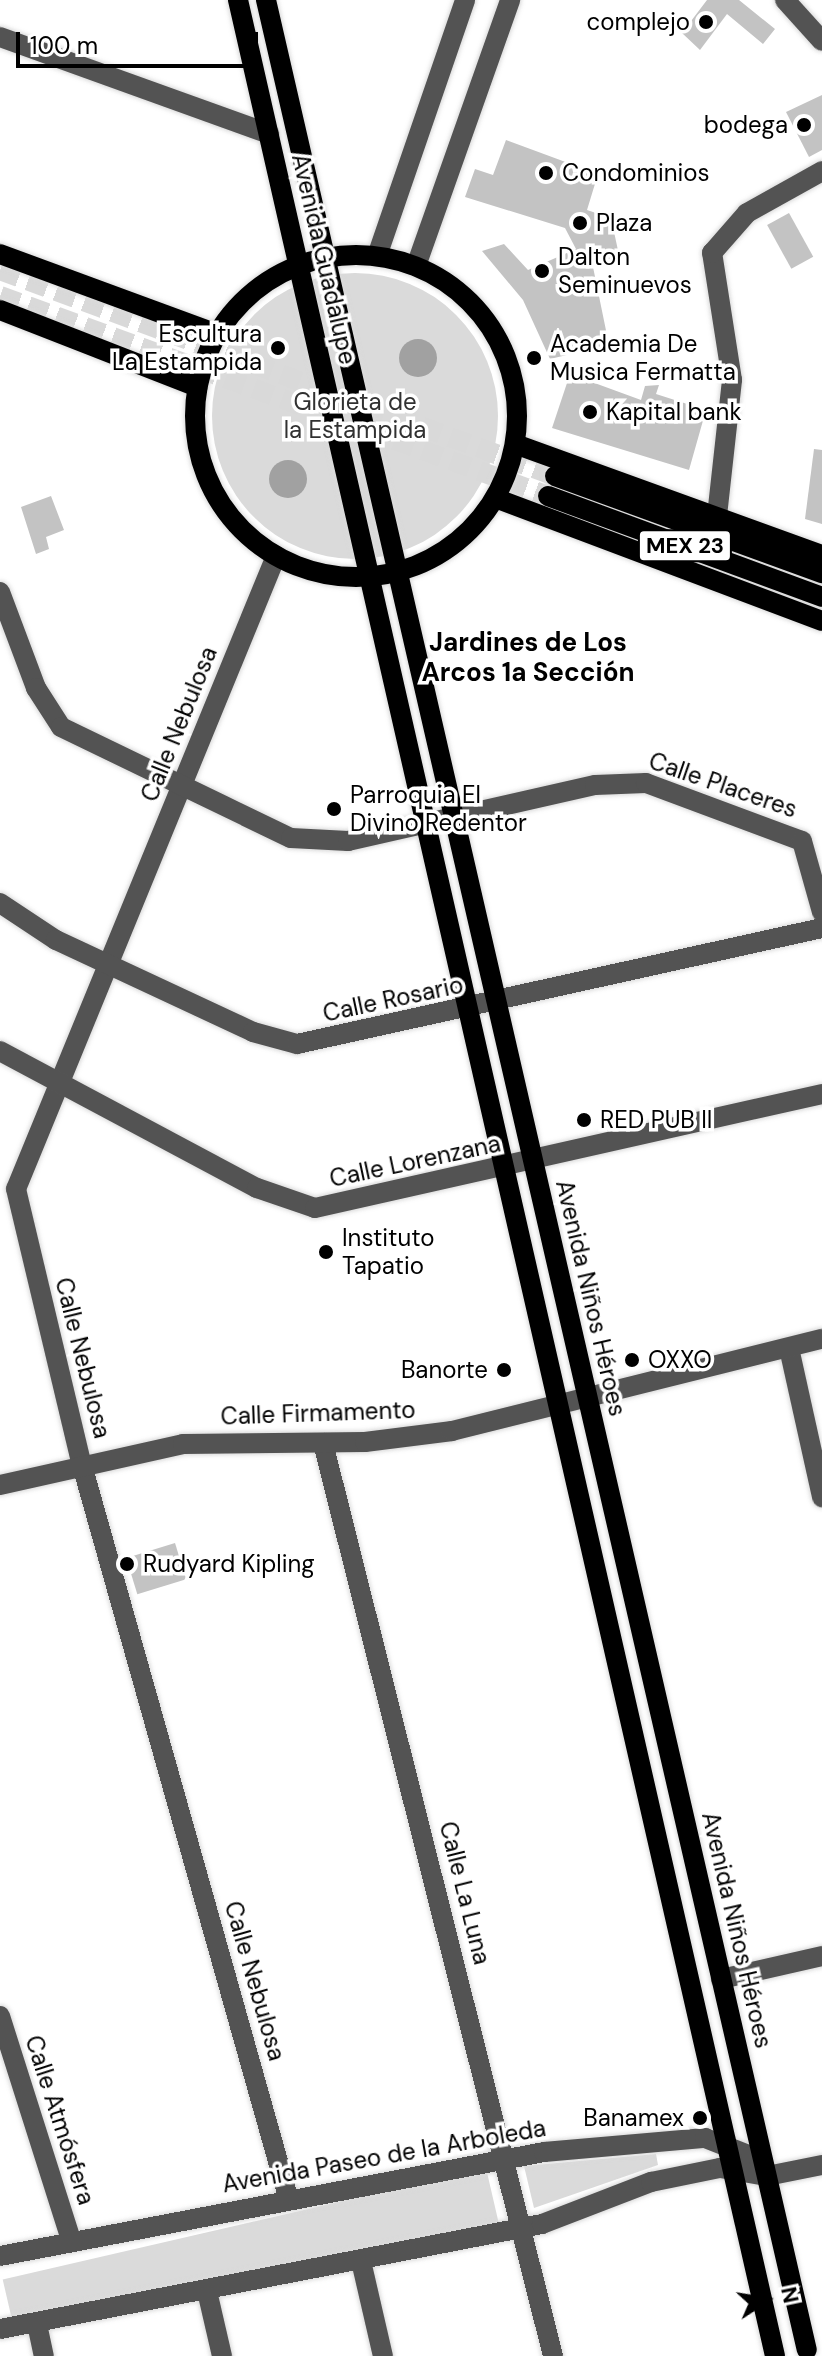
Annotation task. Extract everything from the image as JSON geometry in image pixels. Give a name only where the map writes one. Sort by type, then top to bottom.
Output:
[{"type":"main road","name":"Avenida Guadalupe","points":[[238,0],[369,577]]},
{"type":"main road","name":"Avenida Guadalupe","points":[[266,0],[324,259]]},
{"type":"main road","points":[[0,254],[218,334]]},
{"type":"main road","points":[[377,256],[416,266],[462,295],[496,338],[515,389],[515,444],[495,498],[442,553],[397,572],[369,577],[321,574],[276,556],[233,520],[205,471],[195,415],[198,387],[218,334],[267,281],[299,265],[324,259],[377,256]]},
{"type":"main road","name":"Avenida Niños Héroes","points":[[324,259],[767,2176],[815,2352]]},
{"type":"main road","points":[[0,310],[198,387]]},
{"type":"main road","points":[[515,444],[822,555]]},
{"type":"main road","name":"MEX 23","points":[[555,476],[822,573]]},
{"type":"main road","name":"MEX 23","points":[[548,496],[822,597]]},
{"type":"main road","points":[[495,498],[822,621]]},
{"type":"main road","points":[[369,577],[555,1406],[776,2356],[815,2352]]},
{"type":"street","points":[[377,256],[465,0]]},
{"type":"street","points":[[416,266],[510,0]]},
{"type":"street","points":[[785,0],[822,41]]},
{"type":"street","points":[[0,37],[269,134]]},
{"type":"street","points":[[717,516],[732,380],[712,253],[747,213],[822,171]]},
{"type":"street","name":"Calle Nebulosa","points":[[276,556],[58,1082],[8,1185],[82,1465],[288,2197]]},
{"type":"street","name":"Calle Placeres","points":[[0,592],[36,688],[61,727],[181,788],[308,842],[348,841],[595,785],[646,783],[802,841],[822,912]]},
{"type":"street","name":"Calle Rosario","points":[[0,903],[107,964],[286,1042],[466,1010],[822,928]]},
{"type":"street","name":"Calle Lorenzana","points":[[0,1051],[257,1188],[315,1208],[533,1162],[822,1094]]},
{"type":"street","name":"Calle Firmamento","points":[[0,1485],[183,1444],[404,1440],[555,1406],[822,1339]]},
{"type":"street","points":[[789,1348],[822,1497]]},
{"type":"street","name":"Calle La Luna","points":[[323,1443],[553,2356]]},
{"type":"street","points":[[721,1979],[822,1956]]},
{"type":"street","name":"Calle Atmósfera","points":[[0,2016],[71,2240]]},
{"type":"street","name":"Avenida Paseo de la Arboleda","points":[[0,2256],[288,2197],[505,2157],[631,2149],[696,2138],[727,2142]]},
{"type":"street","points":[[727,2142],[751,2156],[767,2176]]},
{"type":"street","points":[[0,2329],[523,2228],[651,2182],[732,2165],[767,2176],[822,2165]]},
{"type":"street","points":[[361,2261],[383,2356]]},
{"type":"street","points":[[207,2291],[222,2356]]},
{"type":"street","points":[[37,2324],[44,2356]]},
{"type":"green space","name":"Glorieta de la Estampida","points":[[355,273],[383,276],[410,284],[446,305],[466,325],[492,375],[498,416],[495,444],[487,471],[466,507],[446,527],[396,553],[355,559],[327,556],[300,548],[264,527],[244,507],[218,457],[212,416],[215,388],[223,361],[244,325],[264,305],[314,279]]},
{"type":"green space","points":[[656,2154],[658,2165],[534,2208],[524,2166]]},
{"type":"green space","points":[[486,2168],[499,2224],[16,2335],[3,2280]]},
{"type":"shaded area","points":[[418,339],[432,344],[437,358],[432,372],[418,377],[404,372],[399,358],[404,344]]},
{"type":"shaded area","points":[[288,460],[302,465],[307,479],[302,493],[288,498],[274,493],[269,479],[274,465]]},
{"type":"building","name":"complejo","points":[[707,0],[739,0],[775,29],[763,44],[727,14],[700,50],[682,33]]},
{"type":"building","name":"bodega","points":[[822,95],[822,150],[809,157],[786,112]]},
{"type":"building","points":[[506,140],[598,174],[587,210],[611,218],[619,255],[593,267],[609,345],[550,359],[523,300],[482,251],[504,244],[528,270],[576,249],[565,228],[465,197],[475,169],[493,175]]},
{"type":"building","points":[[789,213],[813,257],[791,269],[767,225]]},
{"type":"building","points":[[570,374],[641,400],[645,386],[659,385],[656,394],[706,410],[689,470],[552,428]]},
{"type":"building","points":[[814,449],[822,450],[822,524],[805,519]]},
{"type":"building","points":[[51,496],[64,530],[46,537],[49,549],[36,554],[21,507]]},
{"type":"building","points":[[175,1543],[186,1579],[137,1594],[126,1558]]},
{"type":"tunnel","points":[[0,270],[555,476]]},
{"type":"tunnel","points":[[0,296],[548,496]]},
{"type":"place","name":"complejo","points":[[706,22]]},
{"type":"place","name":"bodega","points":[[804,125]]},
{"type":"place","name":"Condominios","points":[[546,173]]},
{"type":"place","name":"Plaza","points":[[580,223]]},
{"type":"place","name":"Dalton Seminuevos","points":[[542,271]]},
{"type":"place","name":"Escultura La Estampida","points":[[278,348]]},
{"type":"place","name":"Academia De Musica Fermatta","points":[[534,358]]},
{"type":"place","name":"Kapital bank","points":[[590,412]]},
{"type":"place","name":"Parroquia El Divino Redentor","points":[[334,809]]},
{"type":"place","name":"RED PUB II","points":[[584,1120]]},
{"type":"place","name":"Instituto Tapatio","points":[[326,1252]]},
{"type":"place","name":"OXXO","points":[[632,1360]]},
{"type":"place","name":"Banorte","points":[[504,1370]]},
{"type":"place","name":"Rudyard Kipling","points":[[127,1564]]},
{"type":"place","name":"Banamex","points":[[700,2118]]},
{"type":"district","name":"Jardines de Los Arcos 1a Sección","points":[[528,658]]}]
